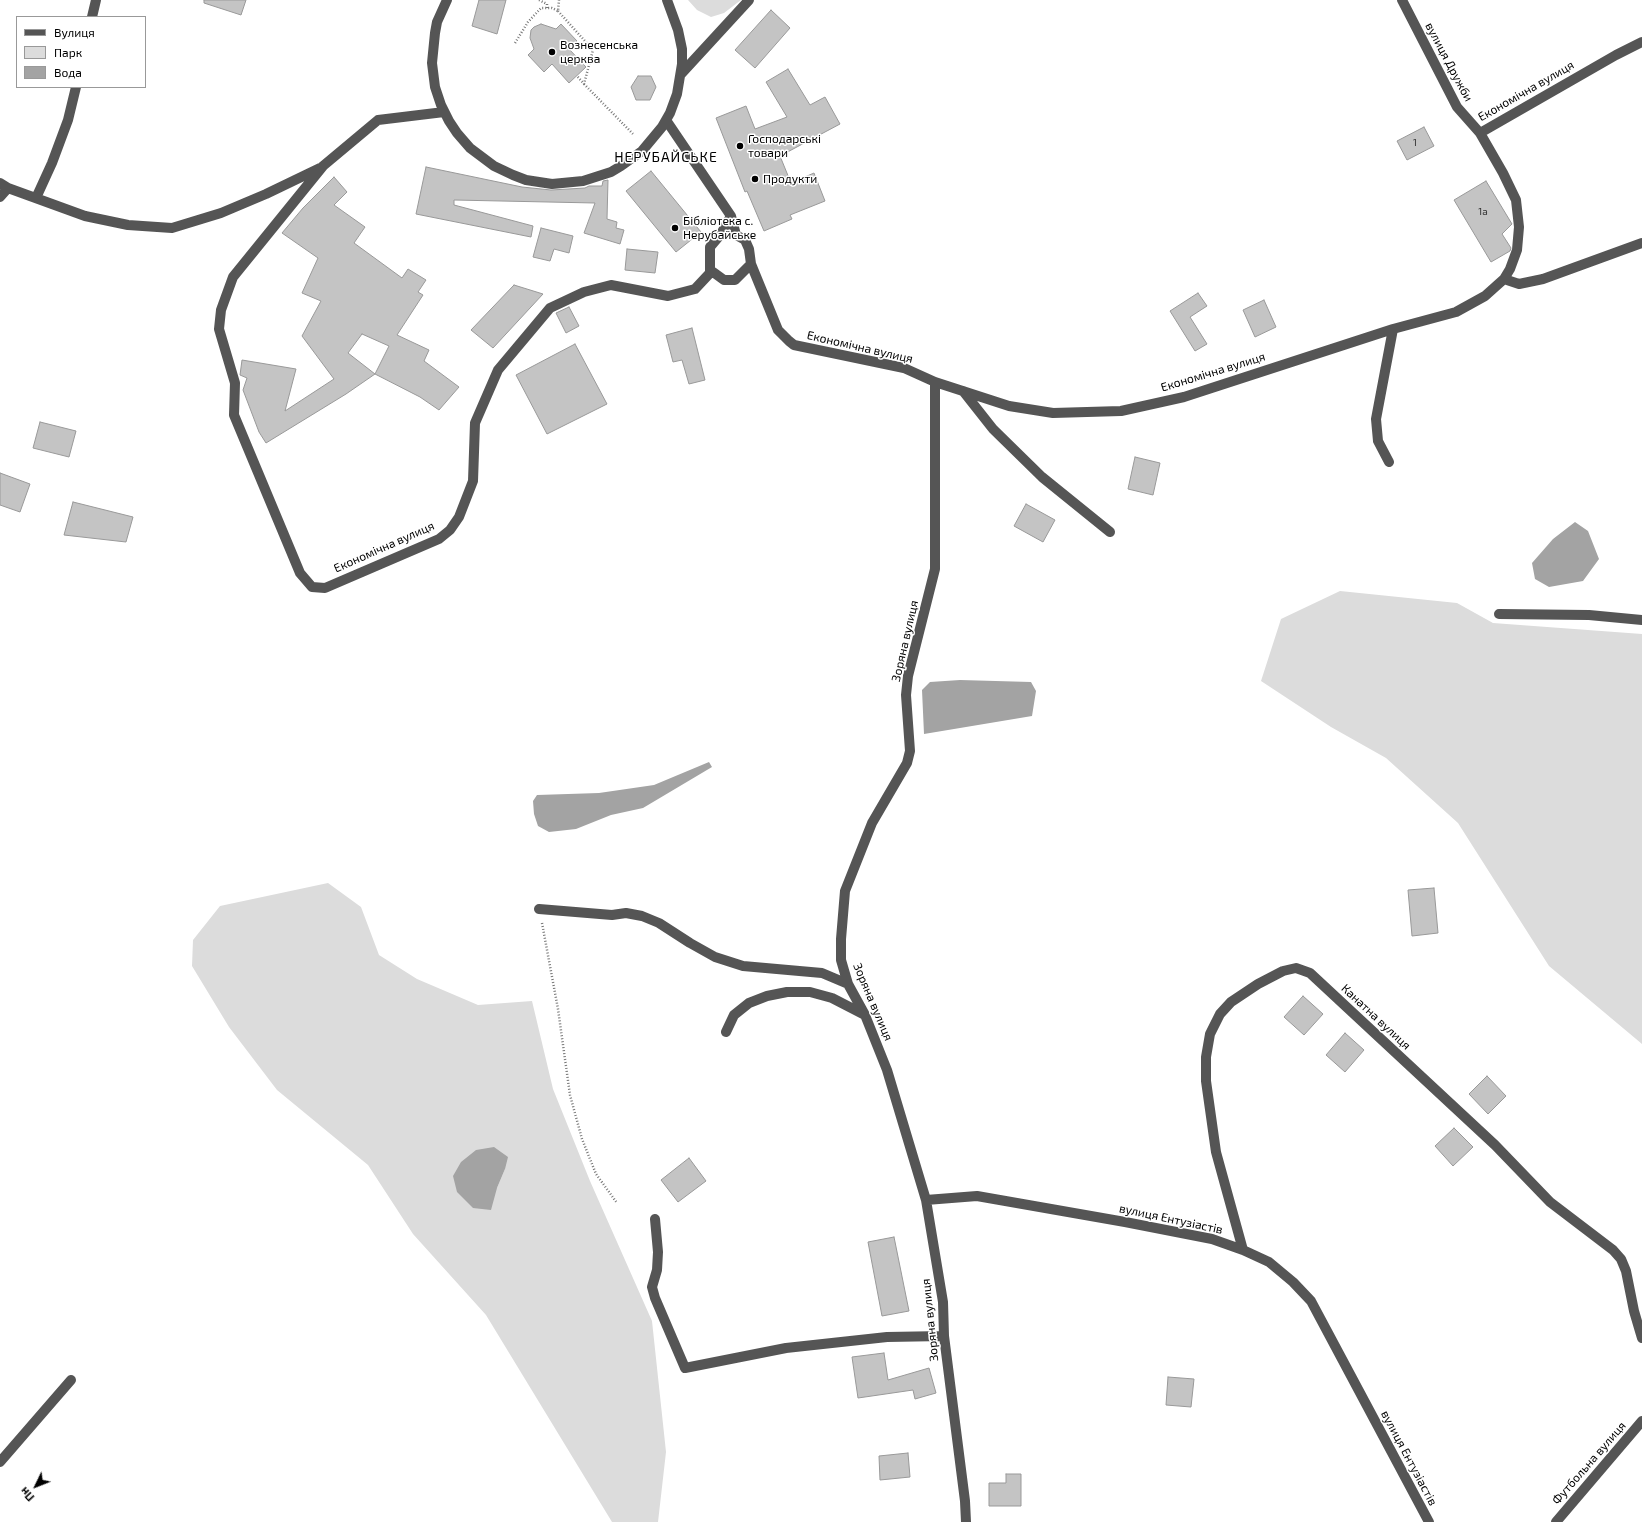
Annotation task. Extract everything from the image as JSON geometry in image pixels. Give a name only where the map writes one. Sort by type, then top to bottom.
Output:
[{"type":"street","points":[[92,16],[96,0]]},
{"type":"street","points":[[447,0],[436,28],[432,57],[436,87],[444,112],[457,133],[470,148],[494,166],[512,176],[552,184],[588,180],[621,166],[642,151],[654,138],[666,120],[675,99],[681,74],[681,42],[674,15],[667,0]]},
{"type":"street","points":[[681,74],[749,0]]},
{"type":"street","name":"вулиця Дружби","points":[[1402,0],[1457,107],[1480,133]]},
{"type":"street","name":"Економічна вулиця","points":[[666,120],[731,216],[736,235],[745,240],[749,249],[751,264],[778,330],[794,345],[904,368],[935,382],[1009,406],[1053,413],[1121,411],[1184,397],[1393,329],[1456,312],[1485,296],[1504,279],[1510,269],[1517,250],[1519,227],[1516,200],[1503,173],[1480,133],[1616,55],[1642,42]]},
{"type":"street","points":[[36,198],[52,163],[68,120],[76,88]]},
{"type":"street","points":[[0,197],[4,185],[85,216],[128,226],[172,228],[221,213],[266,194],[323,166],[378,120],[444,112]]},
{"type":"street","name":"Економічна вулиця","points":[[323,166],[233,277],[221,310],[219,329],[235,383],[234,415],[300,573],[312,587],[325,588],[439,539],[450,530],[459,517],[473,481],[475,423],[498,370],[550,308],[584,292],[611,285],[668,296],[694,289],[710,273]]},
{"type":"street","points":[[731,216],[721,234],[710,247],[710,273],[713,272],[724,280],[735,280],[751,264]]},
{"type":"street","points":[[721,234],[736,235]]},
{"type":"street","points":[[1504,279],[1519,284],[1543,279],[1642,243]]},
{"type":"street","points":[[1389,462],[1378,441],[1376,419],[1393,329]]},
{"type":"street","name":"Зоряна вулиця","points":[[935,382],[935,569],[908,676],[906,695],[910,751],[907,763],[872,823],[845,891],[841,939],[841,960],[848,984],[865,1015],[887,1070],[926,1200],[943,1302],[944,1336],[965,1501],[966,1522]]},
{"type":"street","points":[[963,391],[993,429],[1042,476],[1110,532]]},
{"type":"street","points":[[1499,614],[1589,615],[1642,620]]},
{"type":"street","points":[[539,909],[612,915],[626,913],[642,916],[659,923],[715,957],[743,966],[822,973],[848,984]]},
{"type":"street","name":"Канатна вулиця","points":[[1243,1250],[1216,1152],[1206,1081],[1206,1057],[1208,1042],[1210,1034],[1220,1014],[1231,1002],[1258,984],[1283,971],[1296,968],[1310,974],[1316,979],[1494,1145],[1550,1202],[1614,1250],[1621,1259],[1626,1271],[1634,1311],[1642,1338]]},
{"type":"street","points":[[726,1032],[734,1015],[749,1003],[767,996],[787,992],[810,992],[832,998],[865,1015]]},
{"type":"street","name":"вулиця Ентузіастів","points":[[926,1200],[978,1196],[1212,1239],[1243,1250],[1269,1262],[1293,1282],[1311,1301],[1429,1522]]},
{"type":"street","points":[[655,1219],[658,1252],[657,1270],[652,1287],[655,1298],[685,1368],[786,1348],[887,1337],[944,1336]]},
{"type":"street","points":[[0,1462],[71,1380]]},
{"type":"street","name":"Футбольна вулиця","points":[[1556,1522],[1642,1421]]},
{"type":"path","points":[[539,0],[547,4],[547,8]]},
{"type":"path","points":[[558,11],[559,0]]},
{"type":"path","points":[[515,43],[528,22],[541,8],[552,8],[558,11],[592,50],[584,84]]},
{"type":"path","points":[[576,76],[633,134]]},
{"type":"path","points":[[539,909],[558,1009],[570,1095],[582,1139],[596,1174],[617,1203]]},
{"type":"green space","points":[[688,0],[741,0],[724,13],[711,17],[697,10]]},
{"type":"green space","points":[[1340,591],[1457,603],[1493,623],[1642,634],[1642,1044],[1549,966],[1458,823],[1386,758],[1331,727],[1261,681],[1281,619]]},
{"type":"green space","points":[[328,883],[361,907],[379,955],[417,979],[478,1005],[532,1001],[553,1089],[590,1181],[652,1321],[666,1452],[658,1522],[612,1522],[486,1315],[413,1234],[368,1165],[277,1090],[229,1027],[192,966],[193,940],[220,906]],"holes":[[[461,1162],[505,1169],[497,1188]]]},
{"type":"water","points":[[1575,522],[1588,531],[1599,559],[1583,581],[1549,587],[1535,579],[1532,563],[1553,539]]},
{"type":"water","points":[[960,680],[1031,682],[1036,691],[1032,716],[924,734],[922,690],[930,682]]},
{"type":"water","points":[[709,762],[712,767],[643,808],[611,815],[576,829],[549,832],[538,826],[534,814],[533,801],[537,795],[599,793],[654,785]]},
{"type":"water","points":[[494,1147],[508,1157],[491,1210],[473,1208],[457,1192],[453,1176],[461,1162],[476,1150]]},
{"type":"building","points":[[204,0],[246,0],[241,15],[204,3]]},
{"type":"building","points":[[479,0],[506,0],[497,34],[472,26]]},
{"type":"building","points":[[771,10],[790,28],[755,68],[735,50]]},
{"type":"building","name":"Вознесенська церква","points":[[541,24],[556,29],[561,24],[577,41],[569,49],[586,67],[569,83],[552,64],[544,72],[528,55],[534,49],[530,38],[531,30]]},
{"type":"building","points":[[788,69],[810,105],[825,97],[840,124],[780,156],[791,183],[814,173],[825,201],[790,215],[792,219],[764,231],[747,191],[745,192],[716,118],[746,106],[755,129],[787,117],[766,82]]},
{"type":"building","points":[[638,76],[651,76],[656,87],[650,100],[636,100],[631,87]]},
{"type":"building","points":[[1424,127],[1434,146],[1407,160],[1397,141]]},
{"type":"building","points":[[426,167],[522,187],[551,190],[602,186],[603,181],[608,180],[607,219],[617,222],[616,228],[624,230],[620,244],[584,233],[595,203],[454,200],[454,205],[533,226],[531,237],[416,214]]},
{"type":"building","points":[[651,171],[701,232],[676,252],[626,191]]},
{"type":"building","points":[[334,177],[347,192],[334,205],[365,227],[354,243],[402,278],[408,269],[426,280],[418,292],[423,295],[397,335],[429,350],[424,361],[459,387],[439,410],[420,397],[375,374],[346,394],[266,443],[259,432],[243,390],[247,378],[240,375],[242,360],[296,369],[285,411],[334,379],[302,336],[321,301],[302,293],[318,258],[282,233],[303,208]],"holes":[[[362,334],[389,346],[375,374],[348,353]]]},
{"type":"building","points":[[1486,181],[1512,224],[1502,234],[1511,248],[1510,251],[1491,262],[1454,200]]},
{"type":"building","points":[[541,228],[573,236],[569,253],[554,249],[550,261],[533,257]]},
{"type":"building","points":[[627,249],[658,252],[655,273],[625,270]]},
{"type":"building","points":[[514,285],[543,294],[493,348],[471,330]]},
{"type":"building","points":[[1198,293],[1207,306],[1190,317],[1207,344],[1195,351],[1170,311]]},
{"type":"building","points":[[1264,300],[1276,327],[1255,337],[1243,310]]},
{"type":"building","points":[[569,307],[579,326],[566,333],[556,313]]},
{"type":"building","points":[[692,328],[705,380],[689,384],[682,360],[673,362],[666,335]]},
{"type":"building","points":[[575,344],[607,404],[547,434],[516,375]]},
{"type":"building","points":[[40,422],[76,431],[69,457],[33,448]]},
{"type":"building","points":[[1135,457],[1160,463],[1153,495],[1128,489]]},
{"type":"building","points":[[0,473],[30,484],[20,512],[0,505]]},
{"type":"building","points":[[73,502],[133,517],[126,542],[64,535]]},
{"type":"building","points":[[1026,504],[1055,520],[1043,542],[1014,526]]},
{"type":"building","points":[[1434,888],[1438,933],[1412,936],[1408,890]]},
{"type":"building","points":[[1303,996],[1323,1014],[1304,1035],[1284,1017]]},
{"type":"building","points":[[1345,1033],[1364,1050],[1345,1072],[1326,1055]]},
{"type":"building","points":[[1487,1076],[1506,1096],[1488,1114],[1469,1094]]},
{"type":"building","points":[[1454,1128],[1473,1147],[1453,1166],[1435,1146]]},
{"type":"building","points":[[689,1158],[706,1181],[678,1202],[661,1180]]},
{"type":"building","points":[[894,1237],[909,1311],[882,1316],[868,1242]]},
{"type":"building","points":[[884,1353],[888,1380],[929,1368],[936,1393],[915,1399],[913,1390],[858,1398],[852,1357]]},
{"type":"building","points":[[1168,1377],[1194,1379],[1191,1407],[1166,1405]]},
{"type":"building","points":[[908,1453],[910,1477],[880,1480],[879,1456]]},
{"type":"building","points":[[1006,1474],[1021,1474],[1021,1506],[989,1506],[989,1483],[1006,1483]]},
{"type":"place","name":"Вознесенська церква","points":[[552,52]]},
{"type":"place","name":"Господарські товари","points":[[740,146]]},
{"type":"place","name":"Продукти","points":[[755,179]]},
{"type":"place","name":"Бібліотека с. Нерубайське","points":[[675,228]]},
{"type":"district","name":"НЕРУБАЙСЬКЕ","points":[[666,157]]}]
